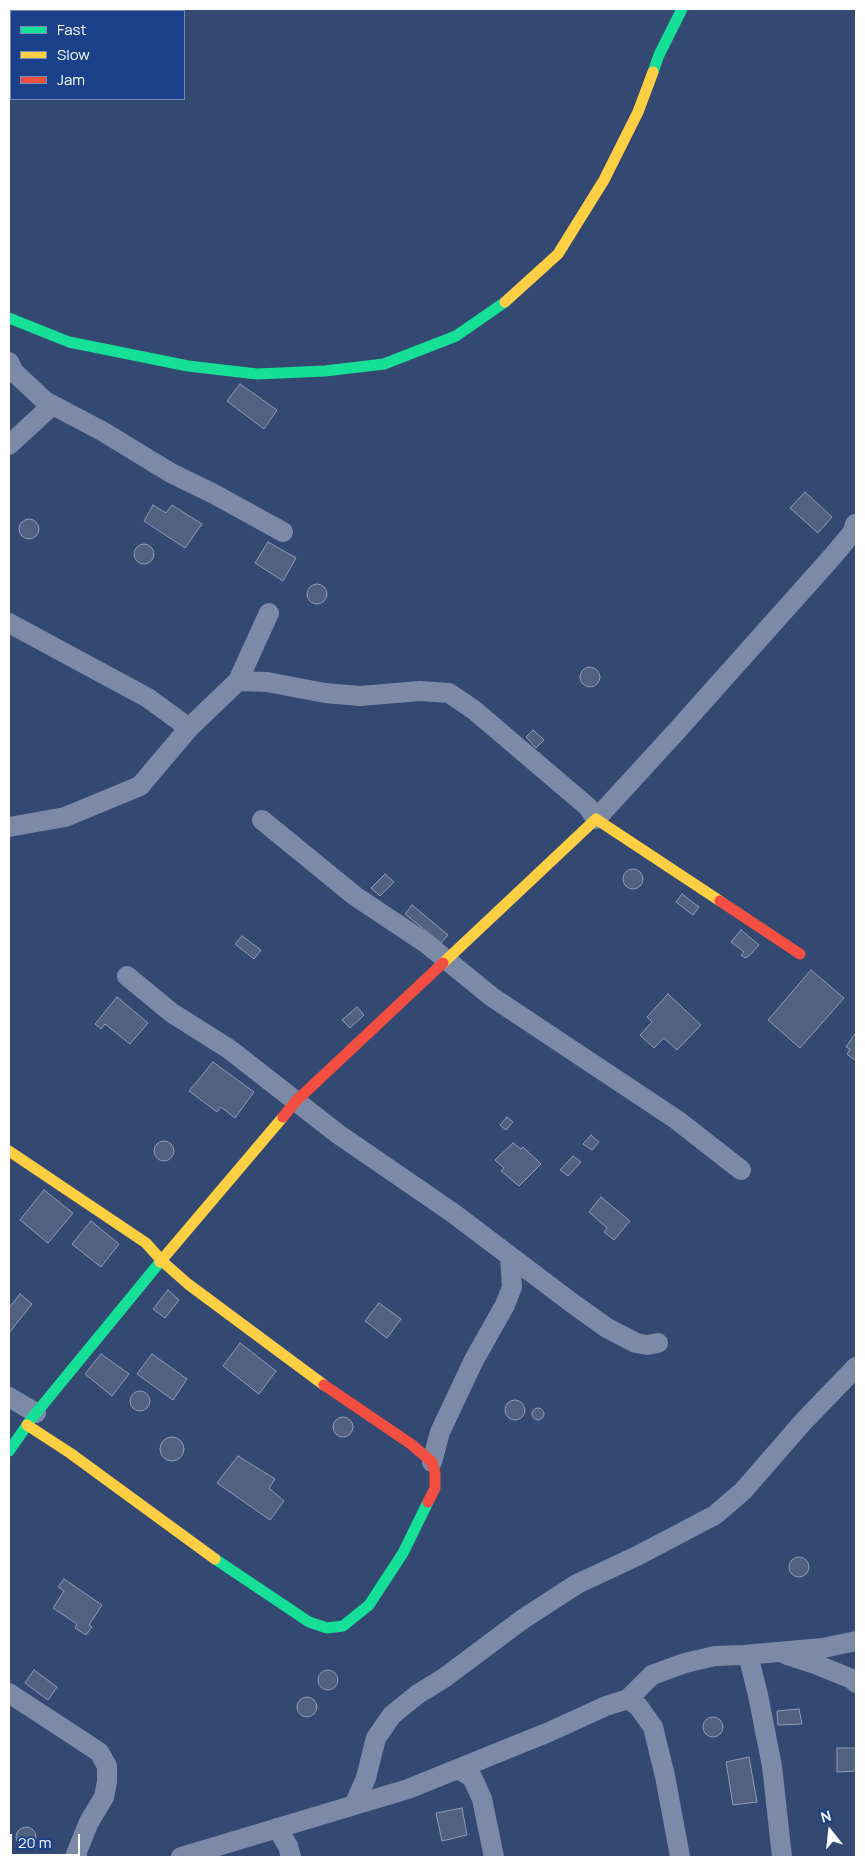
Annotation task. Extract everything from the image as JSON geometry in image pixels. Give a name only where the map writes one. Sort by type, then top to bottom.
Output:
[{"type":"street","points":[[9,318],[68,342],[188,366],[257,374],[325,371],[384,364],[456,336],[507,301],[558,254],[604,180],[638,112],[659,55],[682,9]]},
{"type":"street","points":[[9,362],[14,372],[45,401],[102,431],[171,473],[283,532]]},
{"type":"street","points":[[9,445],[46,411],[45,401]]},
{"type":"street","points":[[9,1451],[31,1419],[296,1101],[596,819],[832,557],[853,532],[855,524]]},
{"type":"street","points":[[9,827],[65,816],[140,786],[189,728],[238,681],[269,613]]},
{"type":"street","points":[[9,623],[148,698],[189,728]]},
{"type":"street","points":[[238,681],[267,682],[325,693],[360,696],[420,691],[449,693],[474,710],[588,807],[596,819],[800,954]]},
{"type":"street","points":[[262,820],[355,896],[427,944],[492,997],[677,1120],[741,1170]]},
{"type":"street","points":[[127,976],[172,1013],[229,1049],[338,1134],[453,1213],[607,1328],[636,1343],[647,1345],[658,1343]]},
{"type":"street","points":[[9,1151],[146,1243],[162,1261],[188,1284],[347,1402],[411,1444],[432,1462],[436,1473],[435,1488],[403,1553],[369,1605],[343,1626],[327,1628],[309,1622],[228,1568],[70,1453],[31,1419],[9,1396]]},
{"type":"street","points":[[432,1462],[440,1432],[474,1360],[505,1305],[512,1287],[510,1256]]},
{"type":"street","points":[[354,1805],[366,1778],[376,1738],[392,1715],[418,1694],[444,1678],[523,1619],[577,1584],[637,1556],[715,1515],[744,1492],[803,1422],[856,1368]]},
{"type":"street","points":[[181,1857],[408,1789],[549,1732],[606,1706],[628,1699],[652,1675],[685,1663],[715,1656],[823,1648],[856,1641]]},
{"type":"street","points":[[778,1652],[822,1667],[852,1679],[856,1683]]},
{"type":"street","points":[[748,1655],[772,1766],[782,1857]]},
{"type":"street","points":[[9,1693],[99,1752],[107,1766],[107,1782],[104,1796],[89,1822],[76,1854],[77,1857]]},
{"type":"street","points":[[628,1699],[638,1706],[653,1727],[666,1776],[680,1857]]},
{"type":"street","points":[[458,1769],[472,1777],[482,1799],[494,1857]]},
{"type":"street","points":[[277,1828],[288,1846],[291,1857]]},
{"type":"building","points":[[240,384],[277,410],[264,429],[227,401]]},
{"type":"building","points":[[805,492],[832,517],[818,533],[790,508]]},
{"type":"building","points":[[153,505],[166,513],[172,505],[202,524],[185,548],[144,521]]},
{"type":"building","points":[[29,519],[36,522],[39,529],[36,536],[29,539],[22,536],[19,529],[22,522]]},
{"type":"building","points":[[268,542],[296,558],[283,581],[255,563]]},
{"type":"building","points":[[144,544],[151,547],[154,554],[151,561],[144,564],[137,561],[134,554],[137,547]]},
{"type":"building","points":[[317,584],[324,587],[327,594],[324,601],[317,604],[310,601],[307,594],[310,587]]},
{"type":"building","points":[[590,667],[597,670],[600,677],[597,684],[590,687],[583,684],[580,677],[583,670]]},
{"type":"building","points":[[533,730],[544,740],[536,748],[526,737]]},
{"type":"building","points":[[633,869],[640,872],[643,879],[640,886],[633,889],[626,886],[623,879],[626,872]]},
{"type":"building","points":[[385,874],[394,882],[380,896],[371,888]]},
{"type":"building","points":[[682,894],[699,907],[693,915],[676,902]]},
{"type":"building","points":[[412,905],[448,935],[441,943],[405,914]]},
{"type":"building","points":[[741,930],[759,945],[745,958],[741,955],[744,952],[731,942]]},
{"type":"building","points":[[242,936],[261,950],[254,959],[235,944]]},
{"type":"building","points":[[811,970],[844,998],[800,1048],[768,1020]]},
{"type":"building","points":[[668,994],[701,1025],[677,1050],[664,1038],[654,1048],[640,1035],[652,1022],[647,1017]]},
{"type":"building","points":[[117,997],[148,1023],[130,1044],[105,1024],[101,1029],[95,1024]]},
{"type":"building","points":[[357,1007],[364,1015],[350,1028],[342,1020]]},
{"type":"building","points":[[856,1032],[856,1061],[847,1054],[850,1049],[846,1047]]},
{"type":"building","points":[[213,1062],[254,1092],[235,1118],[221,1107],[217,1112],[189,1091]]},
{"type":"building","points":[[507,1117],[513,1122],[506,1130],[500,1125]]},
{"type":"building","points":[[591,1135],[599,1142],[592,1150],[583,1144]]},
{"type":"building","points":[[164,1141],[171,1144],[174,1151],[171,1158],[164,1161],[157,1158],[154,1151],[157,1144]]},
{"type":"building","points":[[513,1143],[521,1149],[523,1147],[541,1164],[519,1186],[501,1171],[504,1168],[495,1160]]},
{"type":"building","points":[[573,1156],[581,1162],[568,1176],[560,1170]]},
{"type":"building","points":[[44,1190],[73,1213],[48,1243],[20,1220]]},
{"type":"building","points":[[601,1197],[630,1221],[614,1240],[604,1232],[607,1228],[589,1212]]},
{"type":"building","points":[[91,1221],[119,1244],[101,1267],[72,1244]]},
{"type":"building","points":[[168,1290],[179,1300],[165,1318],[153,1309]]},
{"type":"building","points":[[20,1294],[32,1304],[9,1333],[9,1308]]},
{"type":"building","points":[[379,1303],[401,1319],[387,1338],[365,1321]]},
{"type":"building","points":[[240,1343],[276,1371],[259,1394],[223,1366]]},
{"type":"building","points":[[101,1354],[129,1374],[112,1396],[85,1374]]},
{"type":"building","points":[[152,1354],[187,1379],[173,1400],[137,1374]]},
{"type":"building","points":[[140,1391],[147,1394],[150,1401],[147,1408],[140,1411],[133,1408],[130,1401],[133,1394]]},
{"type":"building","points":[[515,1400],[522,1403],[525,1410],[522,1417],[515,1420],[508,1417],[505,1410],[508,1403]]},
{"type":"building","points":[[540,1408],[543,1409],[543,1419],[536,1420],[533,1419],[532,1412],[533,1409]]},
{"type":"building","points":[[343,1417],[350,1420],[353,1427],[350,1434],[343,1437],[336,1434],[333,1427],[336,1420]]},
{"type":"building","points":[[172,1437],[180,1441],[184,1449],[180,1457],[172,1461],[164,1457],[160,1449],[164,1441]]},
{"type":"building","points":[[238,1456],[275,1479],[269,1488],[284,1501],[270,1520],[217,1483]]},
{"type":"building","points":[[799,1557],[806,1560],[809,1567],[806,1574],[799,1577],[792,1574],[789,1567],[792,1560]]},
{"type":"building","points":[[64,1579],[102,1605],[89,1625],[92,1627],[86,1635],[75,1628],[77,1624],[53,1608],[64,1591],[58,1587]]},
{"type":"building","points":[[34,1670],[57,1687],[48,1700],[25,1683]]},
{"type":"building","points":[[328,1670],[335,1673],[338,1680],[335,1687],[328,1690],[321,1687],[318,1680],[321,1673]]},
{"type":"building","points":[[307,1697],[314,1700],[317,1707],[314,1714],[307,1717],[300,1714],[297,1707],[300,1700]]},
{"type":"building","points":[[799,1709],[802,1724],[778,1725],[777,1711]]},
{"type":"building","points":[[713,1717],[720,1720],[723,1727],[720,1734],[713,1737],[706,1734],[703,1727],[706,1720]]},
{"type":"building","points":[[837,1748],[856,1748],[856,1771],[837,1772]]},
{"type":"building","points":[[749,1757],[757,1802],[733,1805],[726,1762]]},
{"type":"building","points":[[462,1808],[467,1835],[442,1841],[436,1813]]},
{"type":"building","points":[[26,1827],[33,1830],[36,1837],[33,1844],[26,1847],[19,1844],[16,1837],[19,1830]]},
{"type":"traffic: fast","points":[[653,72],[659,55],[682,9]]},
{"type":"traffic: fast","points":[[9,318],[69,342],[188,366],[257,374],[325,371],[384,364],[456,336],[505,302]]},
{"type":"traffic: fast","points":[[9,1451],[32,1418],[160,1262]]},
{"type":"traffic: fast","points":[[215,1559],[309,1622],[327,1628],[343,1626],[369,1605],[403,1553],[428,1502]]},
{"type":"traffic: slow","points":[[505,302],[558,254],[604,180],[638,112],[653,72]]},
{"type":"traffic: slow","points":[[443,963],[596,819],[720,901]]},
{"type":"traffic: slow","points":[[160,1262],[283,1117]]},
{"type":"traffic: slow","points":[[9,1151],[146,1243],[162,1261],[188,1284],[324,1385]]},
{"type":"traffic: slow","points":[[27,1425],[70,1453],[215,1559]]},
{"type":"traffic: jam","points":[[720,901],[800,954]]},
{"type":"traffic: jam","points":[[283,1117],[296,1101],[443,963]]},
{"type":"traffic: jam","points":[[324,1385],[411,1444],[432,1462],[435,1473],[435,1488],[428,1502]]}]
